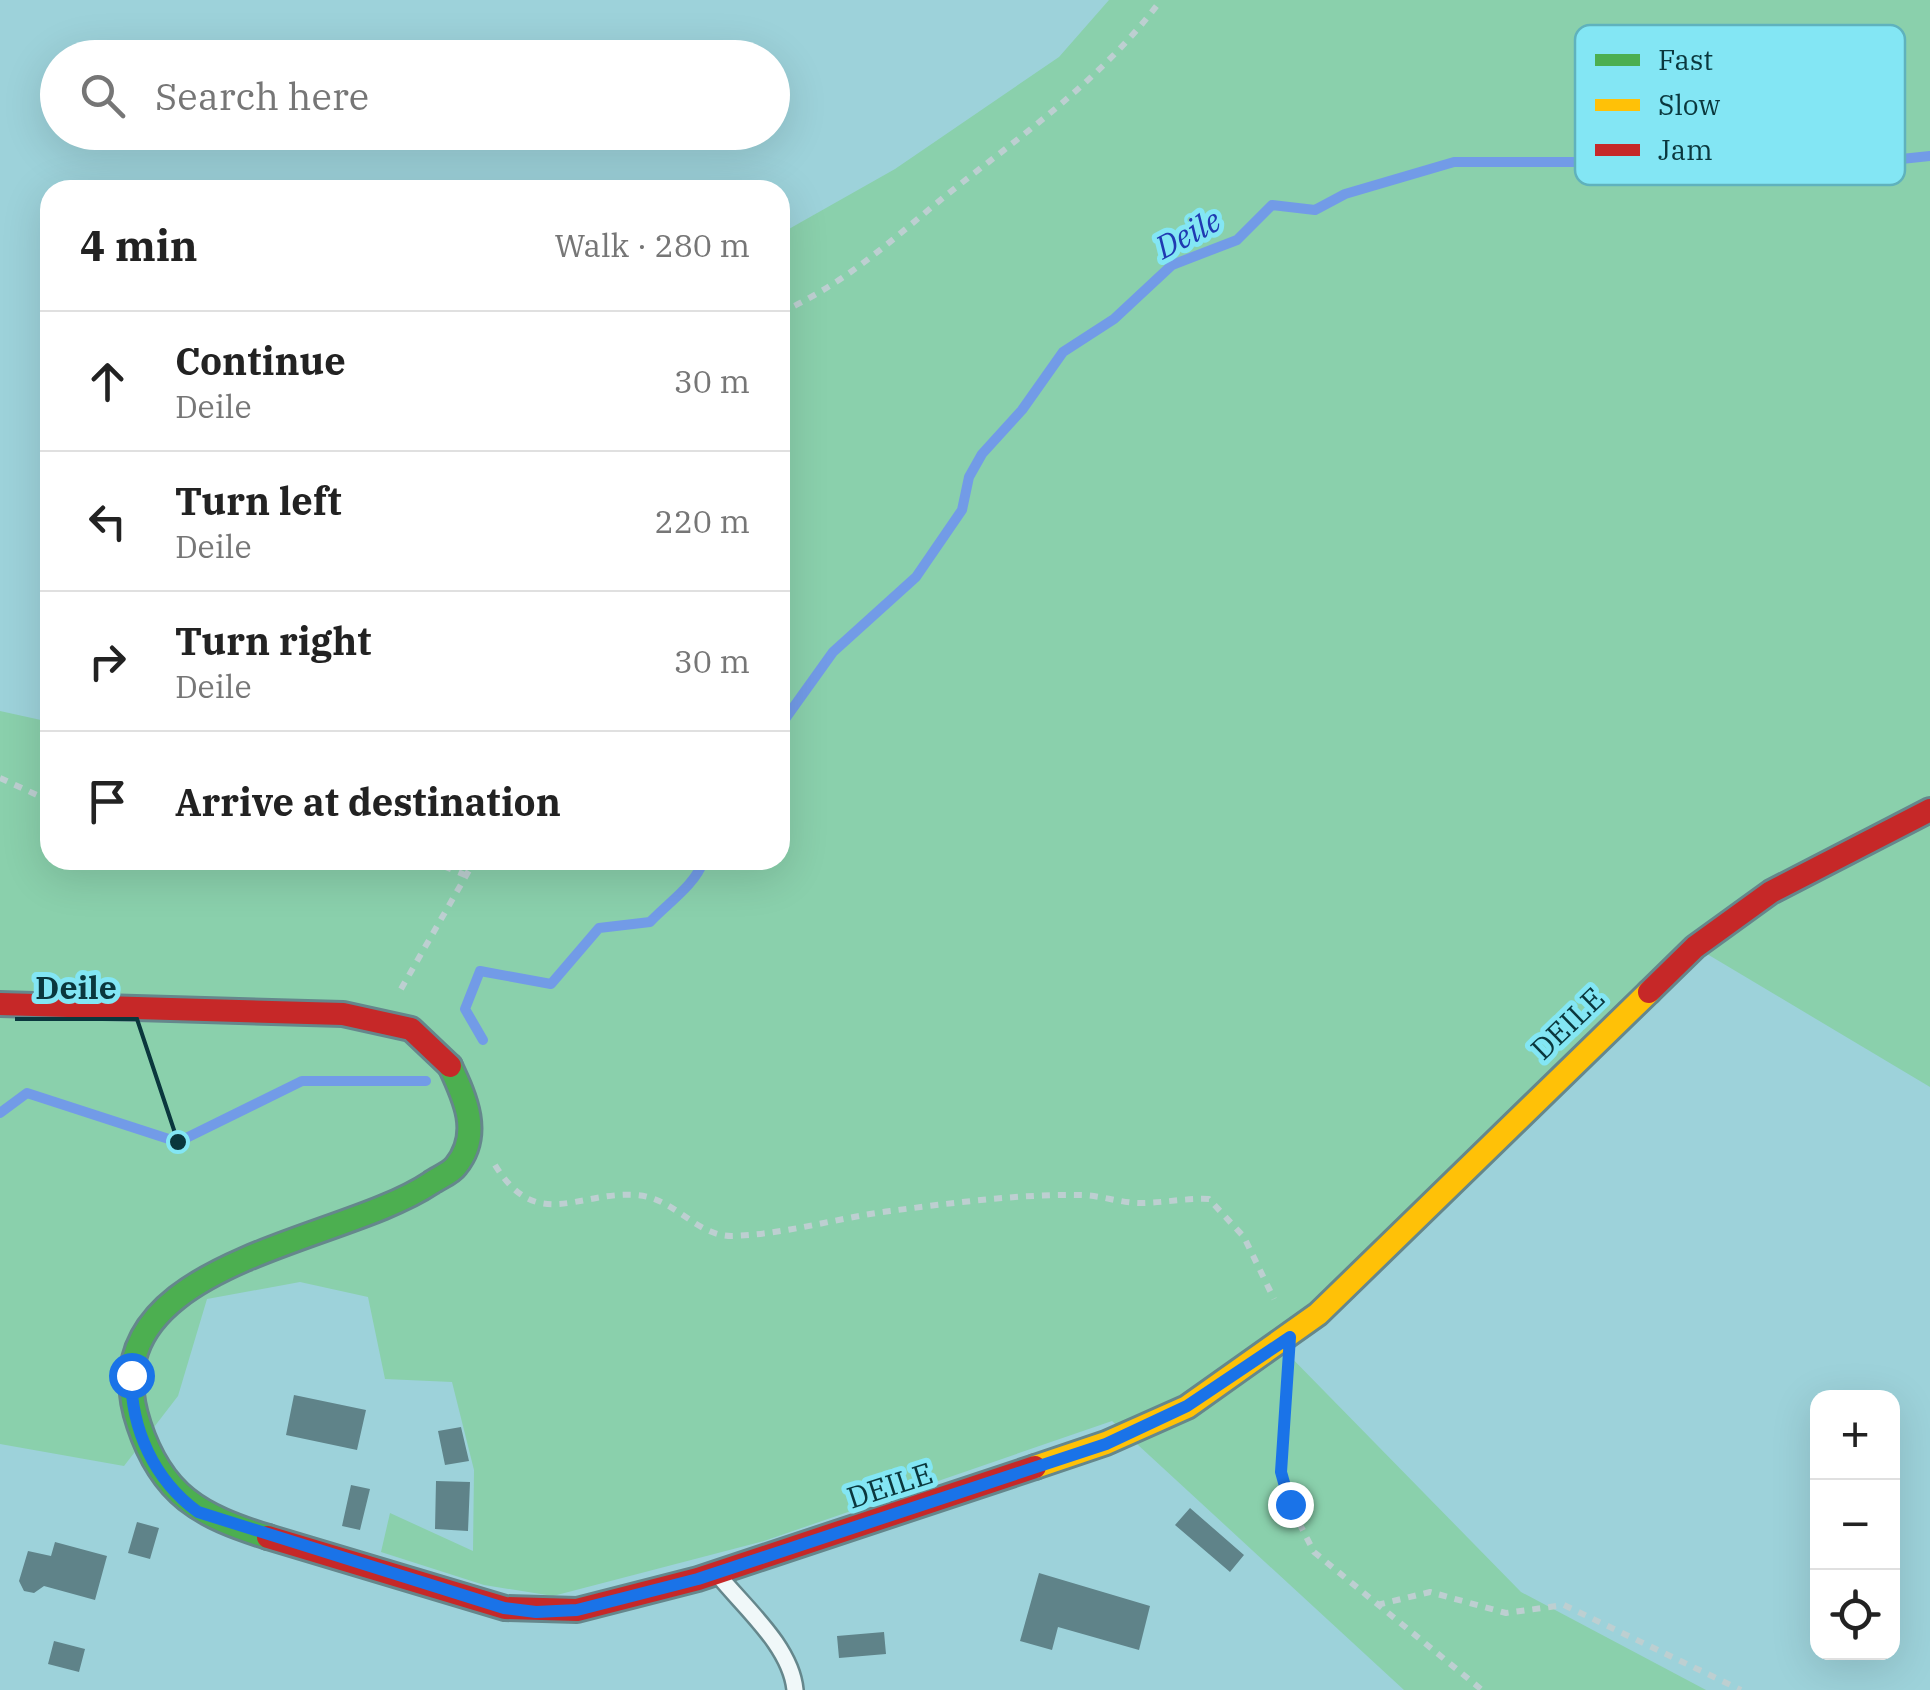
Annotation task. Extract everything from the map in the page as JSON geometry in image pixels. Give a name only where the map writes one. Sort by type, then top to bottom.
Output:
[{"type":"street","name":"DEILE","points":[[465,1152],[445,1177],[428,1188],[188,1285],[159,1309],[139,1342],[131,1375],[140,1432],[158,1472],[184,1502],[219,1522],[504,1608],[536,1612],[577,1610],[716,1573],[1136,1432],[1198,1400],[1290,1337],[1694,946],[1771,892],[1930,810]]},
{"type":"street","points":[[0,1004],[344,1014],[387,1021],[432,1044],[458,1075],[469,1108],[470,1132],[465,1152]]},
{"type":"lane","points":[[716,1573],[779,1649],[794,1674],[795,1690]]},
{"type":"path","points":[[790,308],[824,292],[894,243],[1085,85],[1130,40],[1161,0]]},
{"type":"path","points":[[0,778],[40,796]]},
{"type":"path","points":[[453,870],[465,875]]},
{"type":"path","points":[[387,1021],[468,870]]},
{"type":"path","points":[[465,1152],[492,1160],[519,1196],[531,1201],[554,1206],[620,1194],[643,1195],[666,1202],[720,1235],[775,1234],[886,1212],[1082,1195],[1140,1203],[1208,1199],[1244,1237],[1290,1337],[1281,1472],[1290,1504],[1314,1552],[1482,1690]]},
{"type":"path","points":[[1377,1605],[1430,1592],[1506,1614],[1564,1605],[1741,1690]]},
{"type":"green space","points":[[1109,0],[1930,0],[1930,1087],[1697,948],[1278,1344],[1521,1592],[1706,1690],[1404,1690],[1112,1421],[764,1541],[553,1596],[484,1585],[381,1552],[390,1513],[473,1551],[474,1470],[452,1382],[385,1379],[368,1297],[300,1282],[207,1299],[178,1396],[124,1466],[0,1444],[0,711],[40,720],[40,870],[790,870],[790,228],[895,169],[1059,57]]},
{"type":"building","points":[[294,1395],[366,1410],[357,1450],[286,1435]]},
{"type":"building","points":[[461,1427],[469,1461],[445,1465],[438,1431]]},
{"type":"building","points":[[436,1481],[470,1482],[468,1531],[435,1529]]},
{"type":"building","points":[[351,1485],[370,1489],[360,1530],[342,1526]]},
{"type":"building","points":[[1190,1508],[1244,1555],[1230,1572],[1175,1525]]},
{"type":"building","points":[[137,1522],[159,1528],[150,1559],[128,1553]]},
{"type":"building","points":[[55,1542],[107,1556],[95,1600],[44,1586],[34,1593],[24,1591],[19,1581],[28,1551],[51,1556]]},
{"type":"building","points":[[1039,1573],[1150,1606],[1139,1650],[1058,1627],[1052,1650],[1020,1641]]},
{"type":"building","points":[[884,1632],[886,1654],[839,1658],[837,1636]]},
{"type":"building","points":[[54,1641],[85,1649],[79,1672],[48,1664]]},
{"type":"waterway","name":"Deile","points":[[1905,159],[1930,156]]},
{"type":"waterway","name":"Deile","points":[[790,712],[833,652],[916,577],[962,510],[969,477],[982,454],[1022,410],[1063,352],[1114,319],[1172,265],[1237,240],[1272,205],[1315,210],[1345,194],[1454,162],[1575,162]]},
{"type":"waterway","name":"Deile","points":[[483,1040],[465,1009],[480,971],[551,984],[599,928],[650,922],[699,870]]},
{"type":"waterway","name":"Deile","points":[[0,1113],[27,1093],[178,1142],[302,1081],[426,1081]]},
{"type":"traffic: fast","points":[[268,1537],[203,1511],[172,1486],[159,1469],[139,1425],[132,1370],[148,1327],[183,1293],[230,1266],[390,1205],[454,1169],[464,1154],[469,1129],[465,1103],[450,1066]]},
{"type":"traffic: slow","points":[[1035,1467],[1106,1443],[1187,1407],[1318,1314],[1649,992]]},
{"type":"traffic: jam","points":[[1649,992],[1695,947],[1771,892],[1930,810]]},
{"type":"traffic: jam","points":[[0,1004],[343,1014],[411,1029],[450,1066]]},
{"type":"traffic: jam","points":[[268,1537],[505,1608],[577,1610],[698,1579],[1035,1467]]},
{"type":"place","name":"Deile","points":[[178,1142]]},
{"type":"route","points":[[131,1375],[134,1411],[148,1453],[172,1490],[198,1512],[219,1522],[439,1590],[504,1608],[536,1612],[609,1604],[698,1579],[1053,1463],[1136,1432],[1187,1406],[1290,1337],[1281,1472],[1290,1504]]}]
